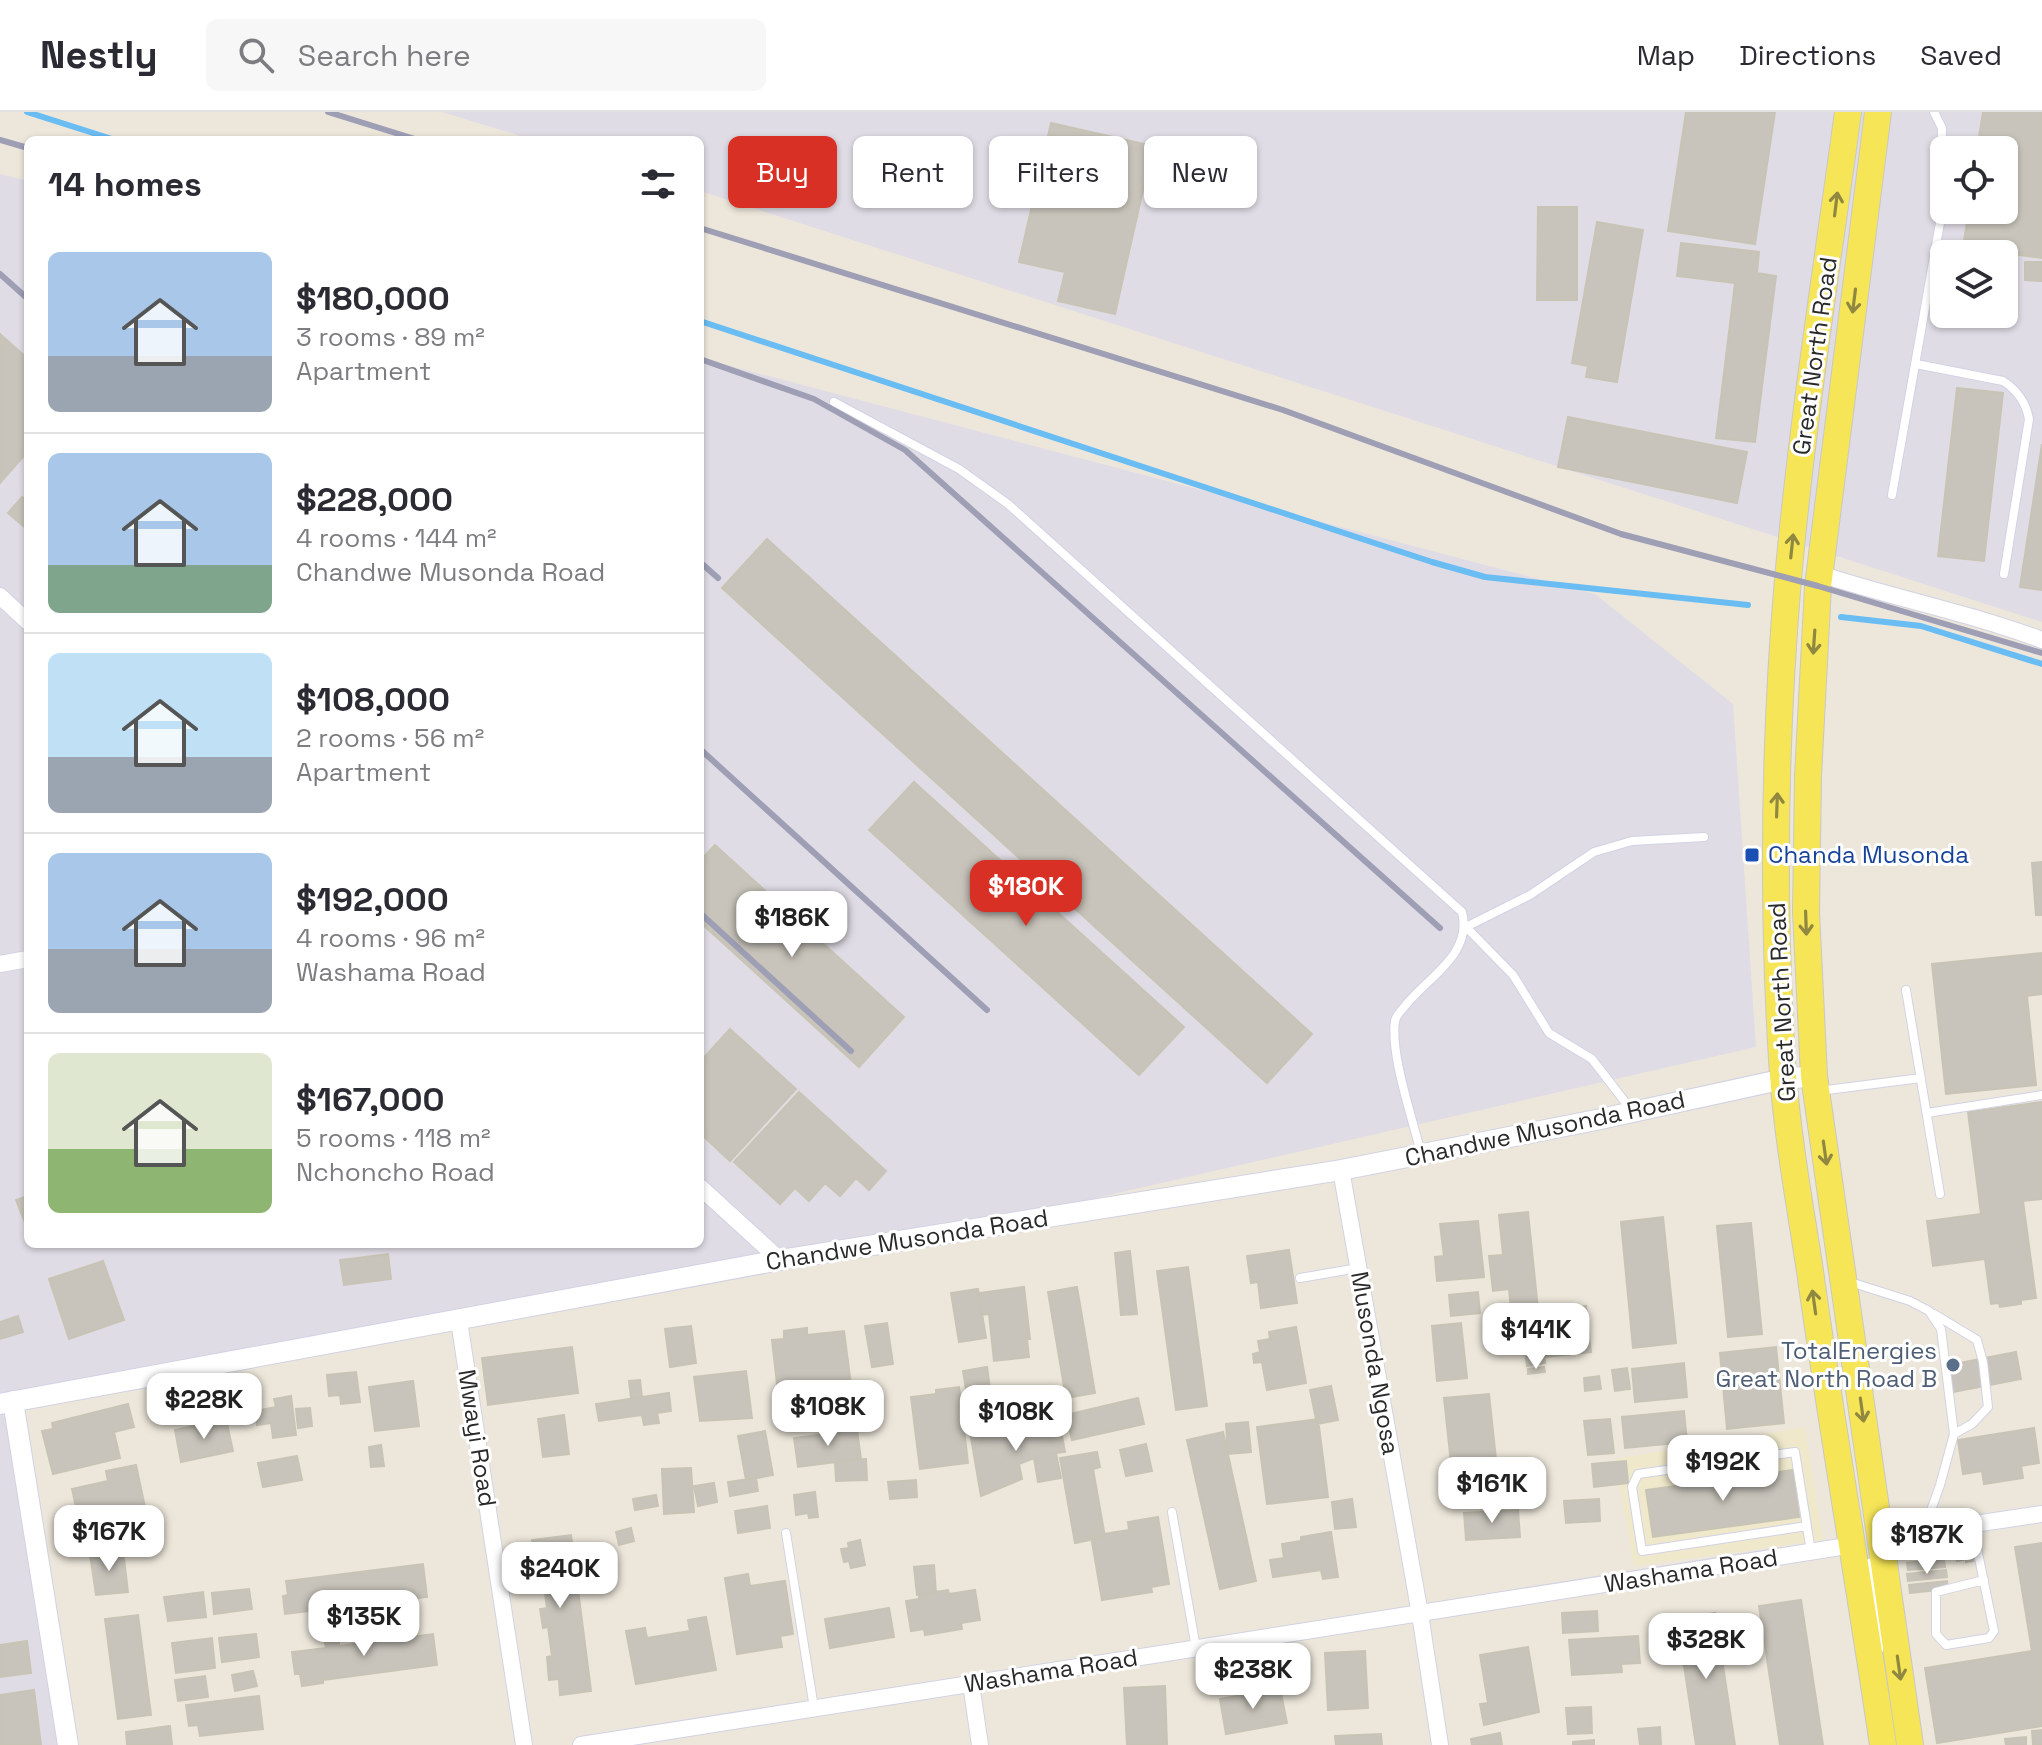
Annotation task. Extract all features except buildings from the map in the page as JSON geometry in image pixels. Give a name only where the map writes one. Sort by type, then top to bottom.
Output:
[{"type":"main road","name":"Great North Road","points":[[1848,112],[1799,474],[1785,623],[1776,843],[1779,985],[1784,1079],[1819,1340],[1883,1745]]},
{"type":"main road","name":"Great North Road","points":[[1878,112],[1820,574],[1812,682],[1806,912],[1815,1083],[1910,1745]]},
{"type":"street","points":[[1820,574],[1878,593],[2001,624],[2042,640]]},
{"type":"street","points":[[0,596],[24,618]]},
{"type":"street","points":[[0,964],[24,960]]},
{"type":"street","name":"Chandwe Musonda Road","points":[[6,1402],[780,1260],[1341,1170],[1784,1079],[1815,1083]]},
{"type":"street","name":"Musonda Ngosa","points":[[1341,1170],[1420,1614],[1440,1745]]},
{"type":"street","points":[[704,1191],[780,1260]]},
{"type":"street","name":"Mwayi Road","points":[[459,1321],[524,1745]]},
{"type":"street","points":[[6,1402],[68,1745]]},
{"type":"street","points":[[1871,1664],[1878,1635],[1872,1558],[1880,1538],[2042,1514]]},
{"type":"street","name":"Washama Road","points":[[581,1745],[1853,1545]]},
{"type":"street","points":[[971,1684],[980,1745]]},
{"type":"lane","points":[[1892,495],[1941,217],[1942,128],[1934,112]]},
{"type":"lane","points":[[1916,364],[2003,381],[2012,387],[2027,407],[2029,419],[2004,574]]},
{"type":"lane","points":[[834,402],[959,469],[1008,504],[1462,912],[1466,927],[1513,975],[1549,1033],[1592,1059],[1633,1111]]},
{"type":"lane","points":[[1422,1154],[1395,1048],[1395,1018],[1456,954],[1466,927],[1530,895],[1594,852],[1632,841],[1704,837]]},
{"type":"lane","points":[[1906,990],[1940,1194]]},
{"type":"lane","points":[[1815,1083],[1921,1078]]},
{"type":"lane","points":[[1927,1113],[2042,1095]]},
{"type":"lane","points":[[1300,1278],[1358,1268]]},
{"type":"lane","points":[[1843,1279],[1910,1301],[1977,1340],[1988,1407],[1972,1424],[1954,1434]]},
{"type":"lane","points":[[1924,1530],[1954,1434],[1941,1329],[1929,1311]]},
{"type":"lane","points":[[1807,1526],[1642,1551],[1632,1487],[1638,1474],[1795,1452],[1807,1526],[1811,1552]]},
{"type":"lane","points":[[1172,1512],[1197,1649]]},
{"type":"lane","points":[[1972,1524],[1984,1580],[1994,1631],[1992,1635],[1946,1645],[1936,1634],[1936,1592],[1984,1580]]},
{"type":"lane","points":[[786,1533],[814,1708]]},
{"type":"shaded area","points":[[442,112],[2042,112],[2042,622],[753,208],[837,208],[837,136],[728,136],[728,200],[704,192],[704,136],[521,136]]},
{"type":"shaded area","points":[[0,174],[24,180],[24,1248],[704,1248],[704,359],[1595,594],[1733,704],[1756,1047],[786,1269],[14,1409],[57,1745],[0,1745]]},
{"type":"shaded area","points":[[1805,1427],[1823,1540],[1634,1566],[1615,1459]]},
{"type":"waterway","points":[[27,112],[102,136]]},
{"type":"waterway","points":[[704,322],[1485,577],[1748,605]]},
{"type":"waterway","points":[[1841,617],[1921,626],[2042,664]]},
{"type":"railway","points":[[328,112],[405,136]]},
{"type":"railway","points":[[0,140],[24,147]]},
{"type":"railway","points":[[704,229],[1283,410],[1621,534],[1818,586],[2042,653]]},
{"type":"railway","points":[[0,274],[24,295]]},
{"type":"railway","points":[[704,360],[814,399],[905,450],[1440,928]]},
{"type":"railway","points":[[704,566],[718,578]]},
{"type":"railway","points":[[704,753],[987,1010]]},
{"type":"railway","points":[[704,917],[851,1051]]},
{"type":"place","name":"Chanda Musonda","points":[[1752,855]]},
{"type":"place","name":"TotalEnergies Great North Road B","points":[[1953,1365]]}]
